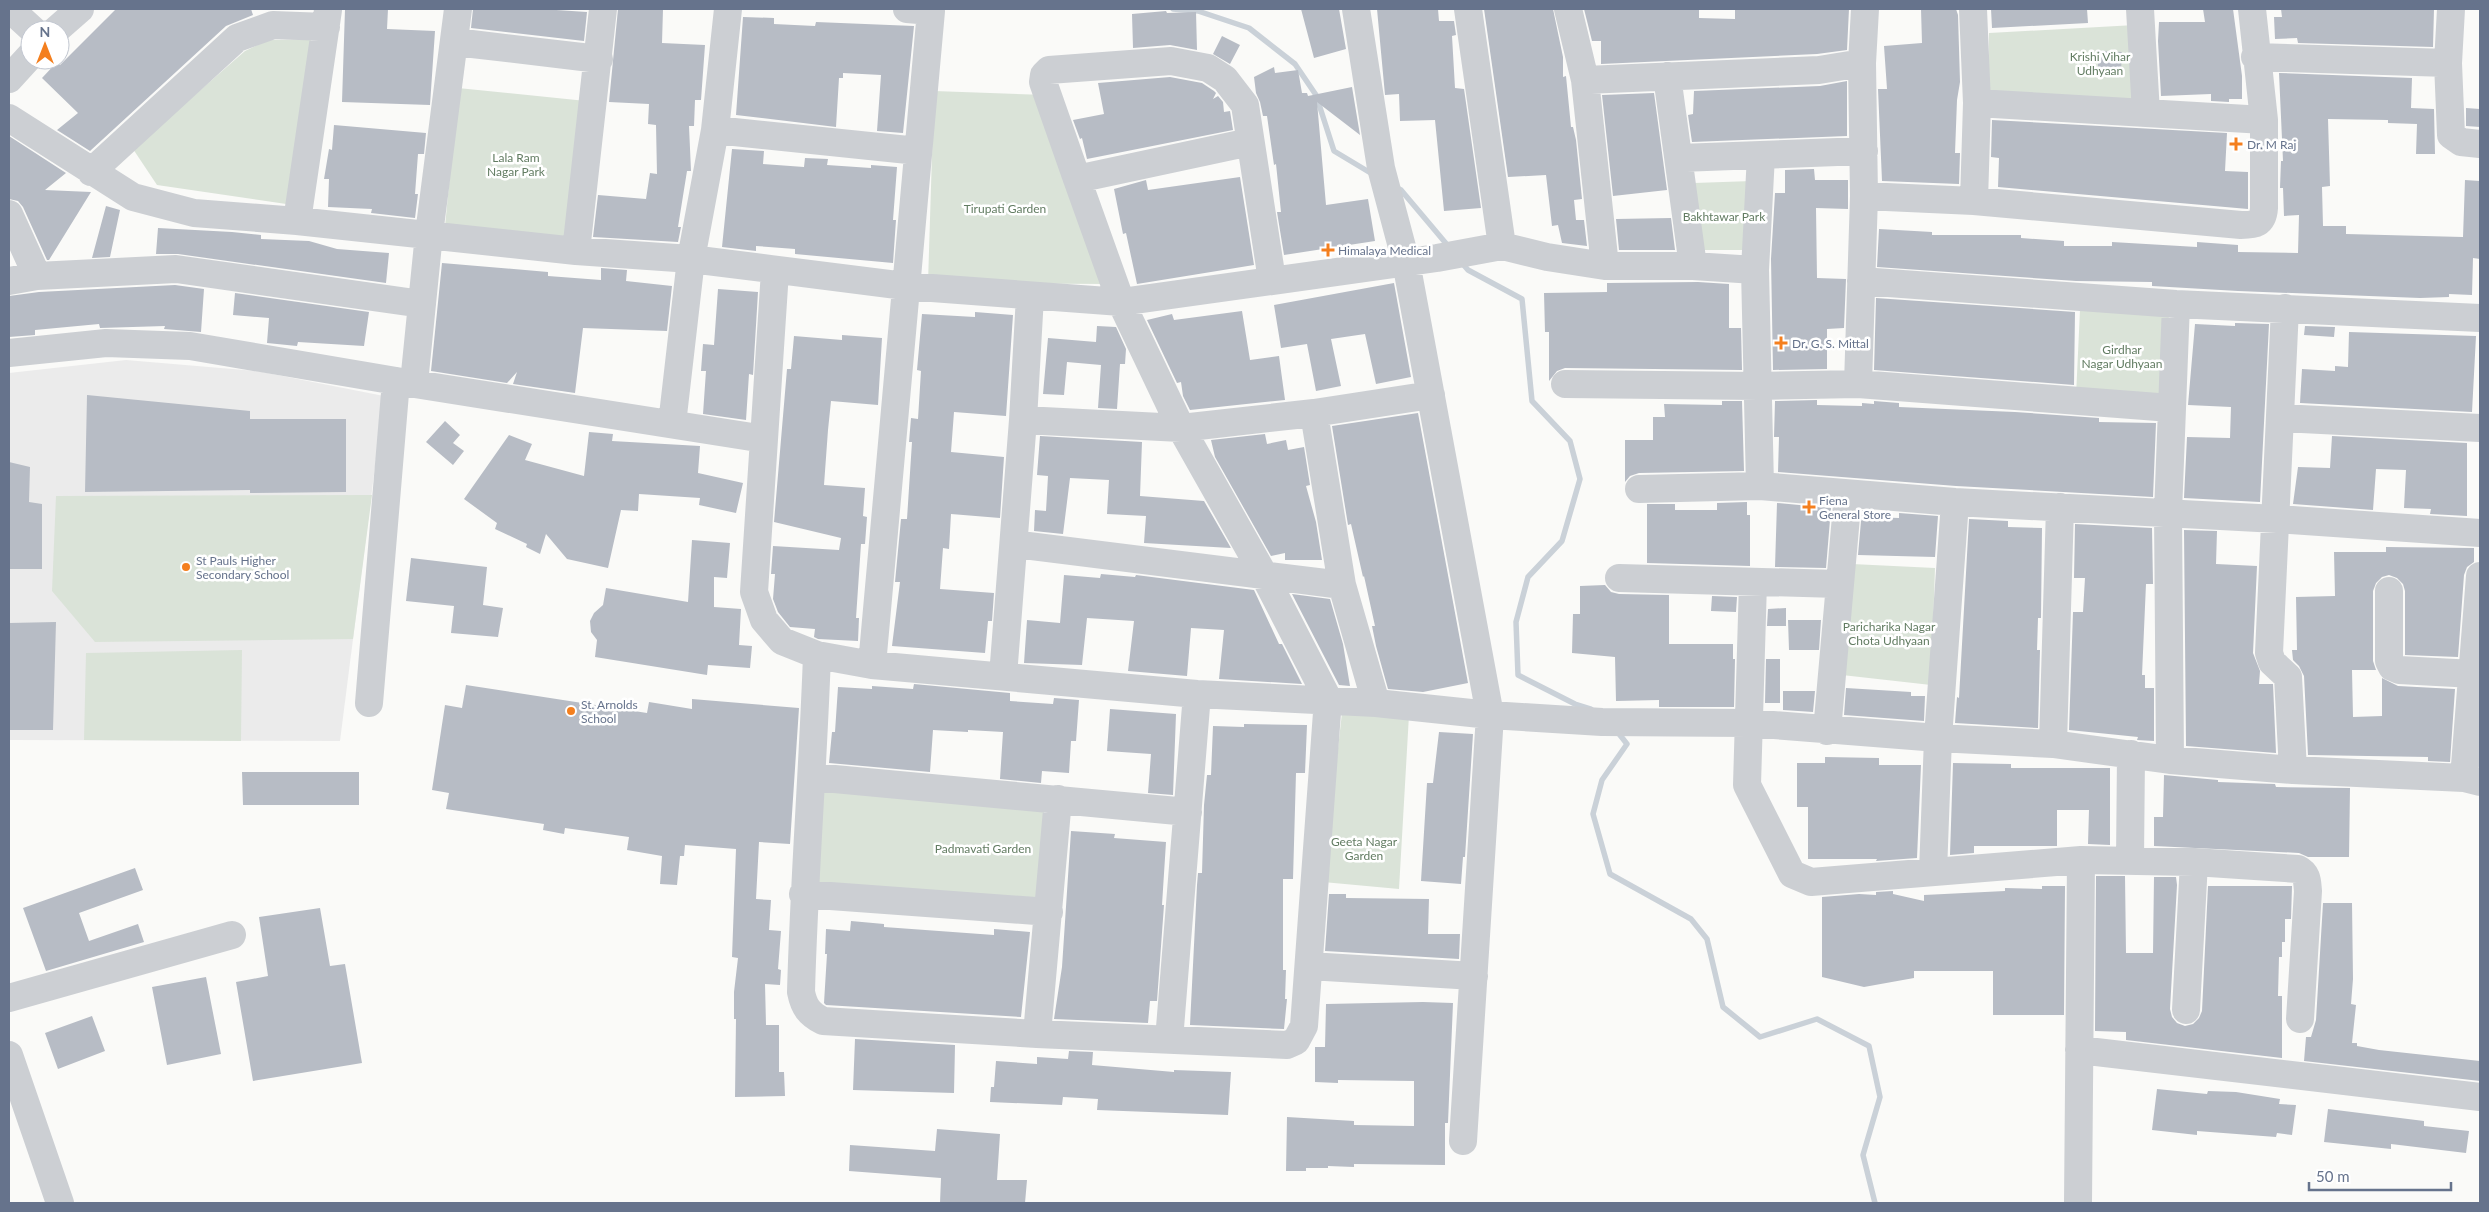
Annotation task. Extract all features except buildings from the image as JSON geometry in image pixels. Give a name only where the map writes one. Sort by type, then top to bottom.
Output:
[{"type":"street","points":[[10,9],[22,20]]},
{"type":"street","points":[[67,20],[80,9]]},
{"type":"street","points":[[369,703],[405,382],[422,304],[429,234],[458,9]]},
{"type":"street","points":[[576,251],[603,9]]},
{"type":"street","points":[[672,424],[691,259],[715,130],[728,9]]},
{"type":"street","points":[[872,665],[931,11],[907,9]]},
{"type":"street","points":[[1356,9],[1381,168],[1390,196],[1406,262],[1490,715],[1463,1140]]},
{"type":"street","points":[[1468,9],[1490,248]]},
{"type":"street","points":[[1568,9],[1584,80],[1605,266]]},
{"type":"street","points":[[1858,384],[1864,196],[1862,63],[1865,9]]},
{"type":"street","points":[[1973,9],[1977,103],[1974,201]]},
{"type":"street","points":[[2140,9],[2146,113]]},
{"type":"street","points":[[1864,196],[1974,201],[2254,225],[2264,217],[2264,120],[2252,9]]},
{"type":"street","points":[[2451,9],[2448,63],[2451,135],[2461,142],[2480,144]]},
{"type":"street","points":[[90,172],[237,38],[274,25],[327,18],[297,221]]},
{"type":"street","points":[[455,42],[598,59]]},
{"type":"street","points":[[2256,58],[2448,63]]},
{"type":"street","points":[[817,655],[813,777],[803,894],[801,992],[804,1006],[814,1016],[823,1021],[1037,1034],[1287,1045],[1296,1040],[1304,1026],[1328,699],[1264,575],[1180,428],[1122,302],[1043,82],[1044,75],[1049,70],[1171,61],[1208,68],[1225,79],[1245,105],[1272,280]]},
{"type":"street","points":[[1584,80],[1819,70],[1862,63]]},
{"type":"street","points":[[9,79],[20,67]]},
{"type":"street","points":[[1667,76],[1680,158],[1693,266]]},
{"type":"street","points":[[1977,103],[2264,120]]},
{"type":"street","points":[[9,118],[90,172],[132,197],[194,213],[429,234],[576,251],[691,259],[905,286],[1122,302],[1436,258],[1490,248],[1605,266],[1693,266],[1756,270]]},
{"type":"street","points":[[715,130],[918,151]]},
{"type":"street","points":[[1078,179],[1250,142]]},
{"type":"street","points":[[1680,158],[1864,150]]},
{"type":"street","points":[[1760,486],[1756,270],[1761,155]]},
{"type":"street","points":[[9,214],[37,276]]},
{"type":"street","points":[[9,281],[37,276],[176,269],[422,304]]},
{"type":"street","points":[[775,271],[754,592],[764,620],[782,641],[817,655],[872,665],[1197,694],[1328,699],[1490,715],[1602,722],[1748,723],[1827,731],[2053,744],[2170,760],[2293,770],[2472,780],[2474,674],[2480,576]]},
{"type":"street","points":[[1860,281],[2176,304],[2480,318]]},
{"type":"street","points":[[1003,676],[1023,420],[1030,296]]},
{"type":"street","points":[[2170,760],[2168,513],[2176,304]]},
{"type":"street","points":[[2285,308],[2277,519],[2269,653],[2272,662],[2288,678],[2293,770]]},
{"type":"street","points":[[9,353],[106,343],[190,346],[764,439]]},
{"type":"street","points":[[1566,384],[1759,386],[1858,384],[2171,408]]},
{"type":"street","points":[[1023,420],[1180,428],[1314,413],[1431,395]]},
{"type":"street","points":[[1314,413],[1342,585],[1376,703]]},
{"type":"street","points":[[2281,418],[2480,428]]},
{"type":"street","points":[[1640,490],[1760,486],[1955,502],[2277,519],[2480,533]]},
{"type":"street","points":[[1827,731],[1838,584],[1848,494]]},
{"type":"street","points":[[1933,872],[1938,738],[1955,502]]},
{"type":"street","points":[[2053,744],[2060,507]]},
{"type":"street","points":[[1014,544],[1342,585]]},
{"type":"street","points":[[1620,578],[1838,584]]},
{"type":"street","points":[[1753,582],[1747,785],[1792,874],[1811,882],[2081,860],[2194,862],[2289,868],[2304,872],[2308,892],[2300,1019]]},
{"type":"street","points":[[2389,591],[2389,661],[2392,667],[2399,670],[2474,674]]},
{"type":"street","points":[[1169,1040],[1197,694]]},
{"type":"street","points":[[2130,861],[2131,754]]},
{"type":"street","points":[[813,777],[1188,812]]},
{"type":"street","points":[[1037,1034],[1058,799]]},
{"type":"street","points":[[2078,1203],[2081,860]]},
{"type":"street","points":[[2186,1010],[2194,862]]},
{"type":"street","points":[[803,894],[1049,912]]},
{"type":"street","points":[[9,998],[232,934]]},
{"type":"street","points":[[1309,966],[1474,976]]},
{"type":"street","points":[[2079,1050],[2480,1096]]},
{"type":"street","points":[[9,1055],[14,1108],[41,1203]]},
{"type":"street","points":[[14,1108],[60,1203]]},
{"type":"shaded area","name":"St Pauls Higher Secondary School","points":[[126,360],[257,371],[384,396],[340,741],[9,740],[9,373]]},
{"type":"green space","name":"Krishi Vihar Udhyaan","points":[[2135,25],[2138,99],[1988,98],[1989,33]]},
{"type":"green space","points":[[311,39],[293,205],[157,185],[133,149],[245,51],[268,40]]},
{"type":"green space","name":"Lala Ram Nagar Park","points":[[458,88],[586,101],[573,239],[445,227]]},
{"type":"green space","name":"Tirupati Garden","points":[[934,91],[1046,95],[1109,284],[928,283]]},
{"type":"green space","name":"Bakhtawar Park","points":[[1752,181],[1753,250],[1696,250],[1694,183]]},
{"type":"green space","name":"Girdhar Nagar Udhyaan","points":[[2080,310],[2169,314],[2163,402],[2076,396]]},
{"type":"green space","points":[[372,495],[353,639],[95,642],[52,591],[56,496]]},
{"type":"green space","name":"Paricharika Nagar Chota Udhyaan","points":[[1852,564],[1935,568],[1931,685],[1842,675]]},
{"type":"green space","points":[[242,650],[241,741],[84,740],[86,653]]},
{"type":"green space","name":"Geeta Nagar Garden","points":[[1343,704],[1409,715],[1399,889],[1323,882]]},
{"type":"green space","name":"Padmavati Garden","points":[[823,785],[1045,804],[1036,902],[814,883]]},
{"type":"waterway","points":[[1173,9],[1198,11],[1249,28],[1295,64],[1316,95],[1334,151],[1374,175]]},
{"type":"waterway","points":[[1395,187],[1401,190],[1449,247]]},
{"type":"waterway","points":[[1461,262],[1468,270],[1522,299],[1532,401],[1570,441],[1580,479],[1562,541],[1528,577],[1516,622],[1518,675],[1575,704],[1591,709]]},
{"type":"waterway","points":[[1616,730],[1627,744],[1602,780],[1593,814],[1610,874],[1691,919],[1707,939],[1723,1007],[1760,1037],[1817,1019],[1869,1046],[1880,1097],[1863,1155],[1875,1203]]},
{"type":"place","name":"Dr. M Raj","points":[[2236,144]]},
{"type":"place","name":"Himalaya Medical","points":[[1328,250]]},
{"type":"place","name":"Dr. G. S. Mittal","points":[[1781,343]]},
{"type":"place","name":"Fiena General Store","points":[[1809,507]]},
{"type":"place","name":"St Pauls Higher Secondary School","points":[[186,567]]},
{"type":"place","name":"St. Arnolds School","points":[[571,711]]}]
